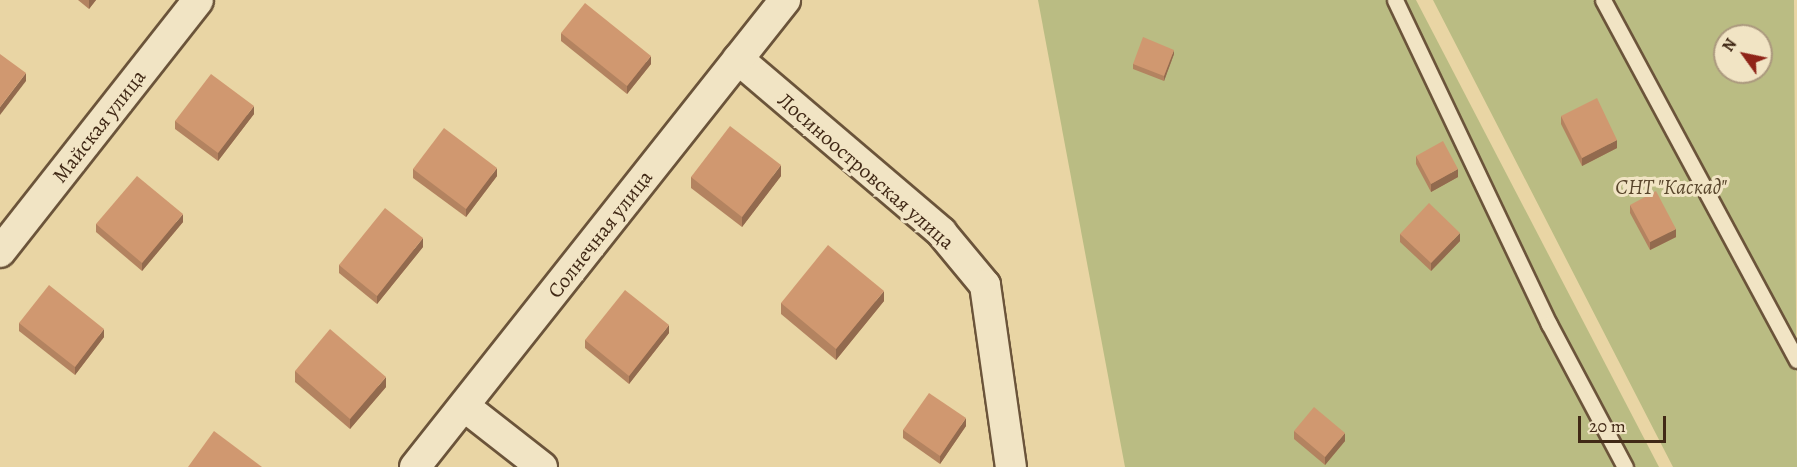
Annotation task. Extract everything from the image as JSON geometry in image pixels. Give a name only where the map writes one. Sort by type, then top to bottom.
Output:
[{"type":"street","name":"Майская улица","points":[[0,252],[198,0]]},
{"type":"street","name":"Солнечная улица","points":[[415,467],[785,0]]},
{"type":"street","name":"Лосиноостровская улица","points":[[738,59],[941,232],[985,285],[1011,467]]},
{"type":"street","points":[[464,406],[542,467]]},
{"type":"lane","points":[[1395,0],[1549,324],[1625,467]]},
{"type":"lane","points":[[1603,0],[1797,360]]},
{"type":"green space","points":[[1038,0],[1416,0],[1659,467],[1125,467]]},
{"type":"green space","name":"СНТ \"Каскад\"","points":[[1433,0],[1794,0],[1797,467],[1673,467]]},
{"type":"building","points":[[585,3],[651,56],[627,86],[561,33]]},
{"type":"building","points":[[1143,37],[1174,50],[1164,76],[1133,64]]},
{"type":"building","points":[[0,54],[26,73],[0,107]]},
{"type":"building","points":[[211,74],[254,106],[218,153],[175,121]]},
{"type":"building","points":[[1597,98],[1617,140],[1582,158],[1561,116]]},
{"type":"building","points":[[730,126],[781,165],[742,217],[691,177]]},
{"type":"building","points":[[444,128],[497,168],[466,209],[413,169]]},
{"type":"building","points":[[1443,141],[1458,169],[1431,184],[1416,156]]},
{"type":"building","points":[[137,176],[183,214],[142,263],[96,224]]},
{"type":"building","points":[[1656,191],[1676,229],[1650,242],[1630,205]]},
{"type":"building","points":[[1429,203],[1460,233],[1431,263],[1400,234]]},
{"type":"building","points":[[385,208],[423,238],[377,296],[339,265]]},
{"type":"building","points":[[828,245],[884,291],[836,349],[781,303]]},
{"type":"building","points":[[49,285],[104,329],[75,367],[19,323]]},
{"type":"building","points":[[625,290],[669,325],[629,376],[585,340]]},
{"type":"building","points":[[330,329],[386,377],[350,419],[295,371]]},
{"type":"building","points":[[929,393],[966,418],[940,456],[903,430]]},
{"type":"building","points":[[1314,407],[1345,433],[1325,457],[1294,431]]},
{"type":"building","points":[[214,431],[262,467],[188,467]]}]
